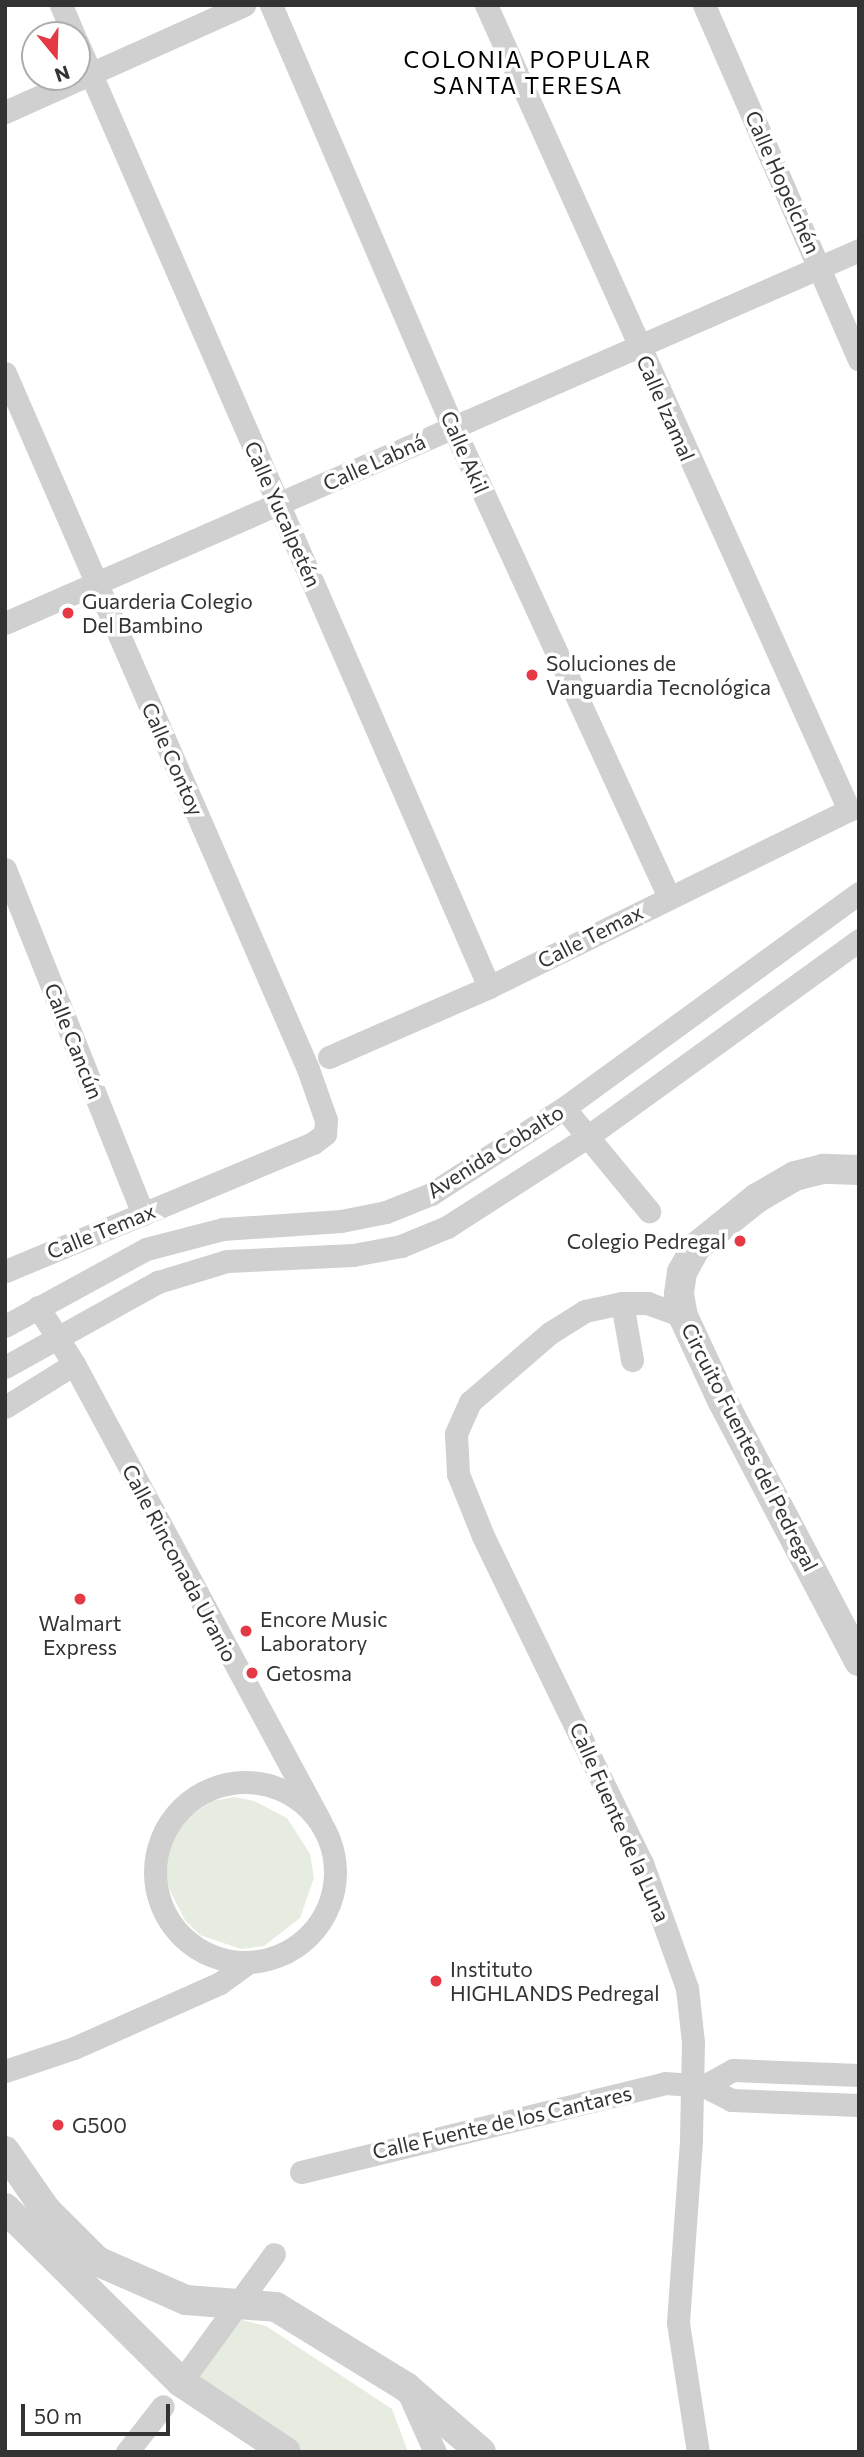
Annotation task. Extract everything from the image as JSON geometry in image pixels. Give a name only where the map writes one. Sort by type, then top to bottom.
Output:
[{"type":"street","points":[[91,74],[244,5]]},
{"type":"street","name":"Calle Akil","points":[[271,5],[453,427],[668,895]]},
{"type":"street","name":"Calle Izamal","points":[[486,5],[849,810]]},
{"type":"street","name":"Calle Hopelchén","points":[[704,5],[859,360]]},
{"type":"street","name":"Calle Yucalpetén","points":[[91,74],[489,987]]},
{"type":"street","points":[[5,112],[53,91]]},
{"type":"street","name":"Calle Labná","points":[[5,623],[859,250]]},
{"type":"street","name":"Calle Contoy","points":[[5,373],[308,1069],[326,1120],[325,1133],[313,1143]]},
{"type":"street","name":"Calle Temax","points":[[329,1057],[489,987],[668,895],[849,810]]},
{"type":"street","name":"Calle Cancún","points":[[5,869],[143,1214]]},
{"type":"street","name":"Avenida Cobalto","points":[[5,1325],[146,1249],[223,1229],[341,1221],[386,1212],[441,1188],[564,1108],[859,893]]},
{"type":"street","name":"Avenida Cobalto","points":[[5,1367],[158,1282],[227,1261],[352,1255],[401,1246],[503,1195],[859,940]]},
{"type":"street","points":[[564,1108],[649,1211]]},
{"type":"street","name":"Calle Temax","points":[[5,1270],[313,1143]]},
{"type":"street","name":"Circuito Fuentes del Pedregal","points":[[859,1170],[823,1169],[795,1176],[726,1221],[696,1247],[682,1272],[679,1294],[683,1316],[722,1401],[859,1661]]},
{"type":"street","points":[[622,1303],[632,1360]]},
{"type":"street","name":"Calle Fuente de la Luna","points":[[683,1316],[649,1303],[622,1303],[585,1311],[551,1332],[470,1402],[456,1434],[458,1474],[642,1863],[669,1931],[687,1988],[698,2085],[678,2323],[698,2452]]},
{"type":"street","name":"Calle Rinconada Uranio","points":[[38,1307],[74,1364],[320,1821]]},
{"type":"street","points":[[5,1407],[74,1364]]},
{"type":"street","points":[[5,2071],[74,2048],[220,1983],[248,1963],[275,1957],[300,1944],[325,1912],[336,1873],[332,1846],[320,1821],[289,1794],[270,1784],[239,1781],[208,1788],[182,1806],[163,1831],[153,1861],[155,1892],[168,1921],[189,1944],[208,1954],[248,1963]]},
{"type":"street","name":"Calle Fuente de los Cantares","points":[[698,2085],[733,2070],[859,2075]]},
{"type":"street","name":"Calle Fuente de los Cantares","points":[[301,2172],[665,2083],[698,2085],[731,2101],[859,2105]]},
{"type":"street","points":[[5,2151],[46,2210],[97,2261],[186,2300],[276,2307],[406,2386],[481,2452]]},
{"type":"street","points":[[5,2208],[181,2382],[286,2452]]},
{"type":"street","points":[[181,2382],[274,2253]]},
{"type":"street","points":[[406,2386],[435,2452]]},
{"type":"street","points":[[127,2452],[163,2406]]},
{"type":"shaded area","points":[[235,1797],[254,1801],[287,1818],[310,1854],[314,1878],[300,1918],[264,1946],[241,1949],[200,1935],[185,1920],[165,1881],[165,1861],[178,1824],[212,1801]]},
{"type":"shaded area","points":[[238,2319],[266,2326],[392,2409],[408,2452],[292,2452],[188,2387]]},
{"type":"place","name":"Guarderia Colegio Del Bambino","points":[[68,613]]},
{"type":"place","name":"Soluciones de Vanguardia Tecnológica","points":[[532,675]]},
{"type":"place","name":"Colegio Pedregal","points":[[740,1241]]},
{"type":"place","name":"Walmart Express","points":[[80,1599]]},
{"type":"place","name":"Encore Music Laboratory","points":[[246,1631]]},
{"type":"place","name":"Getosma","points":[[252,1673]]},
{"type":"place","name":"Instituto HIGHLANDS Pedregal","points":[[436,1981]]},
{"type":"place","name":"G500","points":[[58,2125]]},
{"type":"district","name":"COLONIA POPULAR SANTA TERESA","points":[[528,72]]}]
